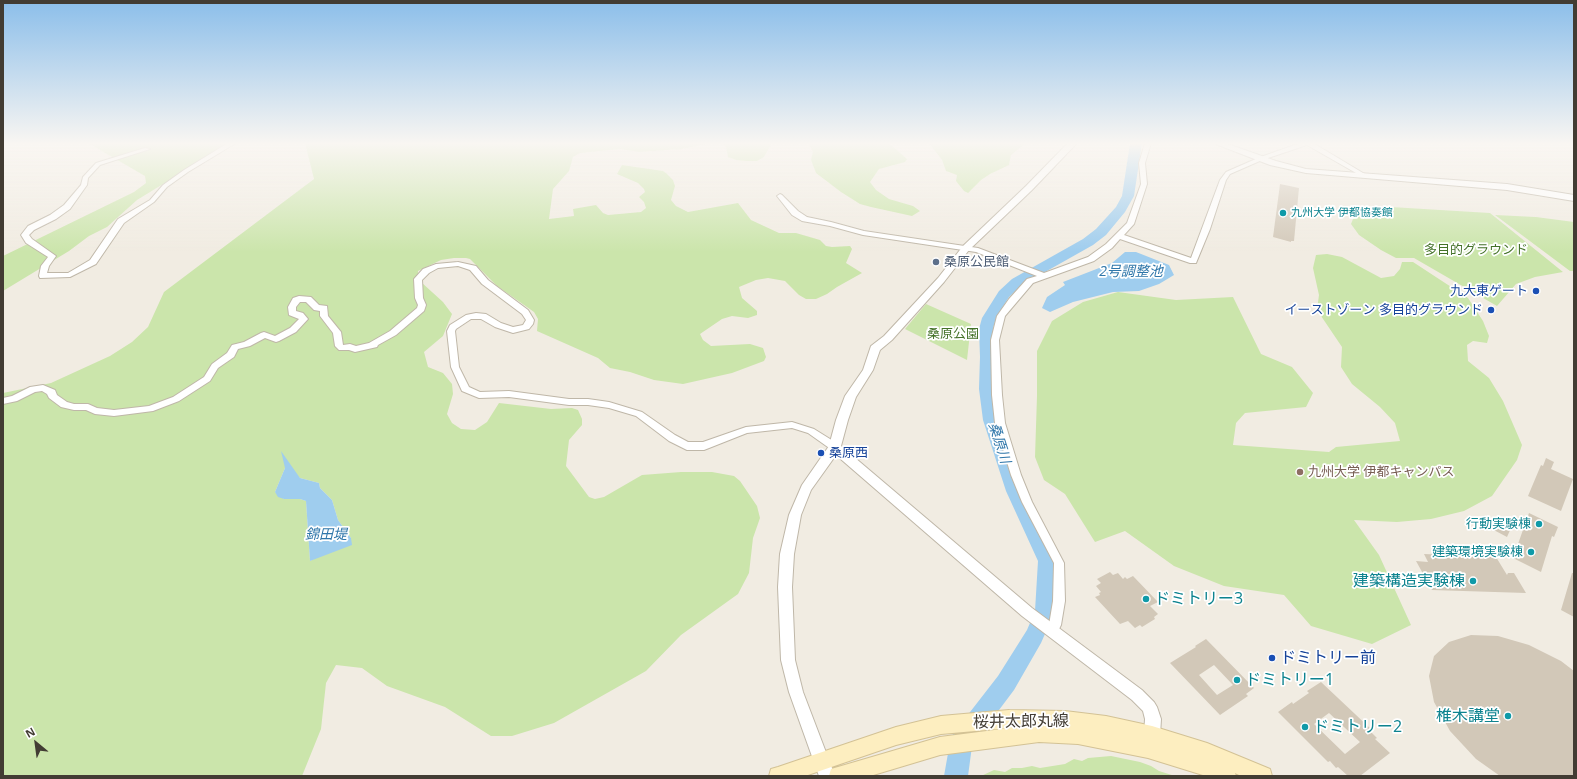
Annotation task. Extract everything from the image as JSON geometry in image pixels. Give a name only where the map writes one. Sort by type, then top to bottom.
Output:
[{"type":"main road","name":"桜井太郎丸線","points":[[778,776],[824,768],[896,736],[941,724],[1009,719],[1065,720],[1106,725],[1152,735],[1201,749],[1263,776]]},
{"type":"main road","name":"桜井太郎丸線","points":[[838,776],[940,746],[1039,733],[1078,736],[1148,749],[1210,768],[1227,776]]},
{"type":"street","points":[[85,179],[84,185],[77,196],[67,207],[53,217],[31,228],[25,235],[28,241],[52,256],[45,266],[43,276],[70,275],[93,262],[121,221],[152,200],[165,186],[174,179]]},
{"type":"street","points":[[824,768],[796,692],[788,660],[785,587],[787,554],[795,515],[806,488],[835,447],[842,420],[851,396],[868,370],[875,348],[894,332],[941,280],[966,248],[1037,179]]},
{"type":"street","points":[[1049,629],[1055,625],[1059,601],[1059,563],[1027,502],[1000,423],[997,395],[995,340],[1001,316],[1030,281],[1041,275],[1091,259],[1109,246],[1119,236],[1130,224],[1142,193],[1144,179]]},
{"type":"street","points":[[1119,236],[1193,261],[1225,179]]},
{"type":"street","points":[[1408,179],[1506,187],[1574,198]]},
{"type":"street","points":[[780,196],[795,213],[804,219],[831,224],[863,233],[978,250],[1041,275]]},
{"type":"street","points":[[3,401],[14,399],[33,389],[44,388],[52,392],[52,396],[64,404],[74,407],[88,407],[95,411],[114,413],[150,409],[176,399],[207,379],[214,366],[231,355],[232,349],[235,347],[247,344],[264,335],[276,340],[293,330],[304,319],[300,315],[292,313],[292,307],[296,300],[300,299],[308,299],[317,308],[324,308],[324,316],[337,332],[339,346],[342,348],[350,347],[355,350],[374,346],[373,344],[393,333],[421,309],[422,305],[419,298],[418,279],[426,271],[436,266],[458,264],[473,268],[485,282],[525,312],[530,320],[526,327],[513,330],[498,325],[483,316],[469,317],[453,327],[451,331],[455,367],[465,389],[479,395],[509,394],[569,402],[588,402],[609,405],[639,414],[672,438],[687,446],[704,446],[746,430],[757,428],[792,425],[810,431],[835,447],[1030,615],[1137,695],[1149,707],[1153,719],[1152,735]]},
{"type":"green space","points":[[145,179],[171,179],[137,200],[107,227],[89,236],[69,251],[3,291],[3,256],[134,192],[146,183]]},
{"type":"green space","points":[[314,179],[562,179],[553,189],[549,219],[574,216],[573,209],[596,205],[603,213],[608,215],[641,212],[646,208],[644,202],[639,197],[645,192],[644,189],[638,183],[629,179],[672,179],[675,186],[671,200],[676,206],[688,212],[738,203],[751,220],[779,233],[796,233],[820,240],[826,246],[850,246],[852,249],[846,263],[862,273],[816,299],[806,299],[799,295],[785,281],[768,278],[756,280],[739,287],[742,298],[757,311],[757,315],[748,318],[732,316],[722,319],[700,334],[703,340],[711,346],[750,344],[763,348],[766,357],[764,361],[732,373],[683,384],[654,380],[630,372],[610,368],[598,358],[537,331],[538,319],[534,312],[497,286],[470,259],[454,258],[441,260],[418,271],[421,282],[443,302],[452,314],[443,336],[424,352],[428,367],[443,373],[452,384],[453,394],[447,414],[452,423],[461,429],[475,430],[487,422],[499,403],[551,409],[572,408],[578,410],[582,419],[582,425],[569,440],[566,466],[589,497],[595,499],[604,497],[642,475],[681,472],[712,472],[734,476],[740,481],[757,506],[760,518],[753,538],[749,573],[738,594],[681,635],[646,671],[554,723],[512,736],[491,736],[445,707],[387,686],[362,668],[336,665],[326,683],[321,729],[302,776],[3,776],[3,393],[51,383],[110,356],[132,342],[148,327],[164,292]],"holes":[[[285,468],[300,478],[319,483],[320,488],[332,500],[338,520],[351,538],[310,561],[306,501],[300,499],[284,499],[275,492]]]},
{"type":"green space","points":[[824,179],[872,179],[870,182],[876,190],[889,199],[913,206],[920,211],[912,216],[871,207],[860,204]]},
{"type":"green space","points":[[956,179],[982,179],[968,193],[964,191]]},
{"type":"green space","name":"多目的グラウンド","points":[[1391,207],[1490,213],[1563,272],[1535,277],[1516,284],[1497,306],[1414,258],[1396,258],[1381,250],[1359,235],[1351,224],[1355,214],[1368,208]]},
{"type":"green space","points":[[1495,215],[1536,217],[1574,222],[1574,271],[1570,271]]},
{"type":"green space","points":[[1327,254],[1342,257],[1381,278],[1394,276],[1400,269],[1402,262],[1413,262],[1468,298],[1483,321],[1489,336],[1487,343],[1473,341],[1467,345],[1468,361],[1489,378],[1503,401],[1522,445],[1517,460],[1492,496],[1464,511],[1431,519],[1397,522],[1354,520],[1379,555],[1411,625],[1372,644],[1311,626],[1284,595],[1224,586],[1174,566],[1125,531],[1095,542],[1065,494],[1044,480],[1035,457],[1037,351],[1052,321],[1083,302],[1118,292],[1176,300],[1233,297],[1261,354],[1292,367],[1313,393],[1306,407],[1245,413],[1236,423],[1233,445],[1329,452],[1336,447],[1400,441],[1395,423],[1380,407],[1352,384],[1341,367],[1342,347],[1317,310],[1319,295],[1313,268],[1316,255]]},
{"type":"green space","name":"桑原公園","points":[[926,304],[971,324],[967,360],[905,329]]},
{"type":"green space","points":[[1111,756],[1140,762],[1159,771],[1175,776],[981,776],[994,770],[1005,772],[1012,768],[1032,766],[1040,768],[1065,764],[1074,759],[1082,761],[1088,758]]},
{"type":"water","name":"2号調整池","points":[[1125,252],[1136,252],[1169,265],[1174,275],[1159,284],[1139,291],[1113,292],[1073,302],[1050,312],[1042,308],[1047,297],[1065,285],[1063,282],[1112,263]]},
{"type":"water","name":"錦田堤","points":[[281,451],[300,478],[319,483],[320,488],[332,500],[338,520],[351,538],[352,545],[310,561],[306,501],[300,499],[284,499],[278,497],[275,492],[285,468]]},
{"type":"building","name":"九州大学 伊都協奏館","points":[[1280,184],[1299,188],[1294,241],[1291,242],[1273,237]]},
{"type":"building","points":[[1546,458],[1554,462],[1551,469],[1573,479],[1561,511],[1528,496],[1541,465],[1543,466]]},
{"type":"building","points":[[1529,513],[1558,527],[1554,537],[1552,536],[1541,572],[1513,558]]},
{"type":"building","points":[[1495,520],[1511,528],[1507,537],[1490,528]]},
{"type":"building","name":"建築構造実験棟","points":[[1424,554],[1496,557],[1507,575],[1508,573],[1514,573],[1526,593],[1432,590],[1416,561],[1428,562]]},
{"type":"building","name":"ドミトリー3","points":[[1110,572],[1113,575],[1118,573],[1123,579],[1125,577],[1127,579],[1133,576],[1158,602],[1150,606],[1158,614],[1154,617],[1155,619],[1142,627],[1140,625],[1135,628],[1128,621],[1120,624],[1095,597],[1100,595],[1099,593],[1101,592],[1096,586],[1101,583],[1097,579]]},
{"type":"building","points":[[1572,573],[1574,573],[1574,617],[1561,610]]},
{"type":"building","name":"椎木講堂","points":[[1471,635],[1498,636],[1529,645],[1561,661],[1574,671],[1574,776],[1500,776],[1476,759],[1450,731],[1434,702],[1429,676],[1434,656],[1449,642]]},
{"type":"building","name":"ドミトリー1","points":[[1206,639],[1254,688],[1246,694],[1248,696],[1220,715],[1170,663],[1196,647],[1195,646]],"holes":[[[1214,665],[1233,685],[1217,695],[1199,675]]]},
{"type":"building","name":"ドミトリー2","points":[[1321,682],[1372,730],[1370,731],[1377,738],[1375,739],[1390,753],[1360,776],[1348,776],[1338,767],[1336,768],[1330,761],[1328,762],[1278,712],[1292,702],[1293,704],[1309,693],[1307,691]],"holes":[[[1329,713],[1360,742],[1345,754],[1314,724]]]},
{"type":"waterway","name":"桑原川","points":[[956,776],[961,742],[1006,683],[1034,636],[1045,611],[1048,561],[1015,491],[991,420],[987,389],[988,357],[986,329],[989,318],[1004,294],[1017,282],[1088,242],[1101,232],[1121,209],[1128,196],[1131,179]]},
{"type":"place","name":"九州大学 伊都協奏館","points":[[1283,213]]},
{"type":"place","name":"桑原公民館","points":[[936,262]]},
{"type":"place","name":"九大東ゲート","points":[[1536,291]]},
{"type":"place","name":"イーストゾーン 多目的グラウンド","points":[[1491,310]]},
{"type":"place","name":"桑原西","points":[[821,453]]},
{"type":"place","name":"九州大学 伊都キャンパス","points":[[1300,472]]},
{"type":"place","name":"行動実験棟","points":[[1539,524]]},
{"type":"place","name":"建築環境実験棟","points":[[1531,552]]},
{"type":"place","name":"建築構造実験棟","points":[[1473,581]]},
{"type":"place","name":"ドミトリー3","points":[[1146,599]]},
{"type":"place","name":"ドミトリー前","points":[[1272,658]]},
{"type":"place","name":"ドミトリー1","points":[[1237,680]]},
{"type":"place","name":"椎木講堂","points":[[1508,716]]},
{"type":"place","name":"ドミトリー2","points":[[1305,727]]}]
